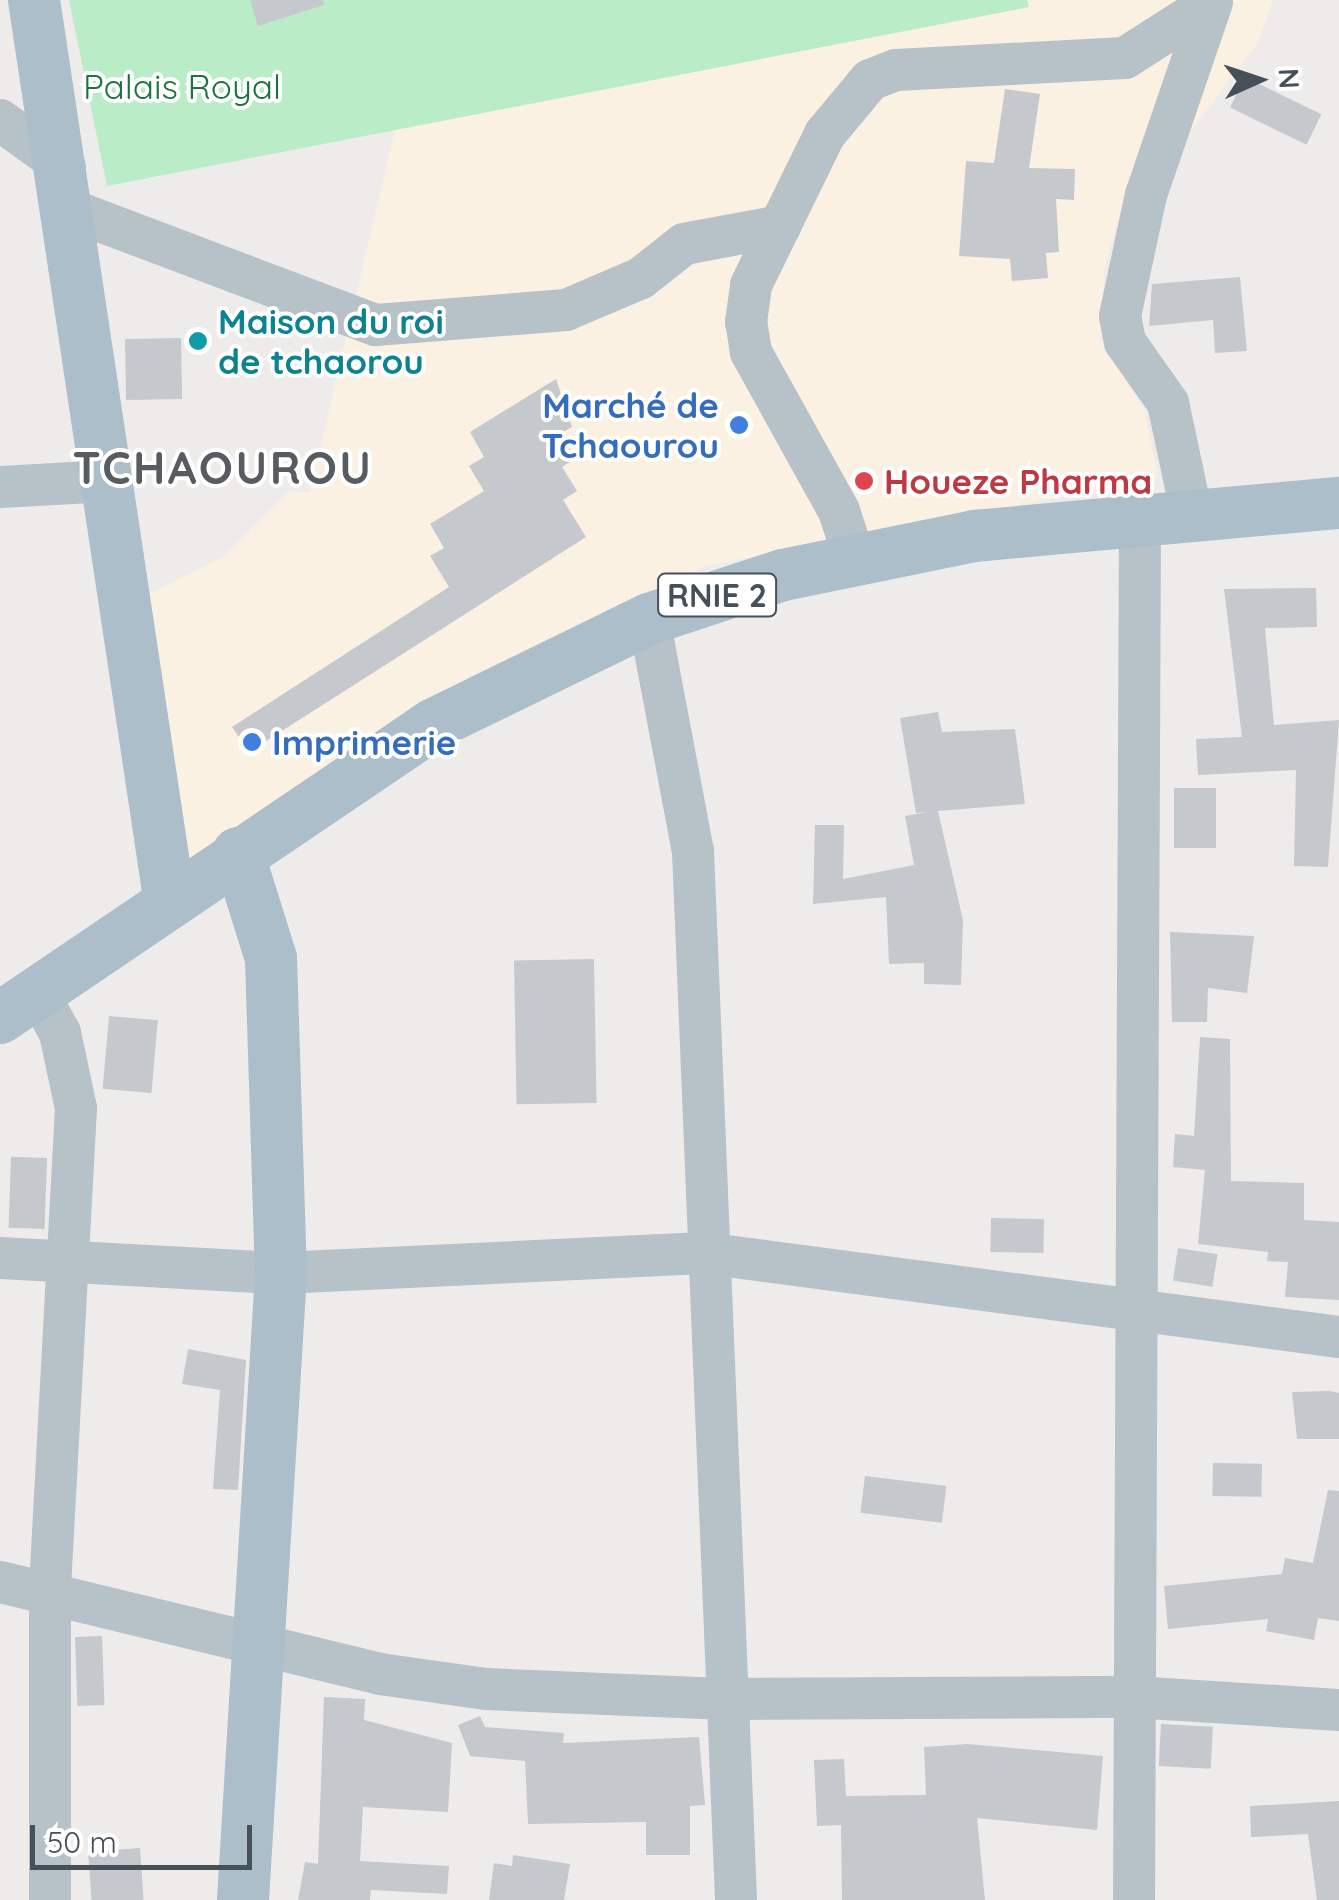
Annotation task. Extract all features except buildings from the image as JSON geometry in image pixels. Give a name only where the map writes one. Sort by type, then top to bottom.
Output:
[{"type":"main road","points":[[34,0],[68,189],[170,903]]},
{"type":"main road","name":"RNIE 2","points":[[18,1005],[434,724],[649,619],[854,560],[1140,515],[1339,503]]},
{"type":"main road","points":[[238,853],[271,958],[281,1273],[243,1900]]},
{"type":"street","points":[[854,560],[839,511],[751,352],[752,285],[826,134],[870,80],[931,66],[1126,58],[1212,2]]},
{"type":"street","points":[[1191,510],[1168,404],[1124,342],[1120,316],[1146,195],[1212,2]]},
{"type":"street","points":[[0,120],[68,189],[376,325],[566,310],[641,278],[684,244],[780,226]]},
{"type":"street","points":[[0,487],[109,481]]},
{"type":"street","points":[[1134,1900],[1132,1698],[1141,1309],[1140,515]]},
{"type":"street","points":[[649,619],[693,851],[722,1699],[736,1900]]},
{"type":"street","points":[[18,1005],[60,1032],[76,1108],[62,1262],[50,1592],[50,1900]]},
{"type":"street","points":[[0,1258],[281,1273],[704,1253],[1339,1336]]},
{"type":"street","points":[[0,1582],[486,1689],[722,1699],[1132,1698],[1339,1710]]},
{"type":"shaded area","name":"Marché de Tchaourou","points":[[1030,0],[1273,0],[1257,44],[1190,132],[1143,135],[1105,265],[1100,339],[1145,411],[1158,478],[706,566],[465,679],[183,868],[140,598],[223,557],[290,491],[310,492],[395,129]]},
{"type":"green space","name":"Palais Royal","points":[[69,0],[1027,0],[1029,7],[107,186]]},
{"type":"place","name":"Maison du roi de tchaorou","points":[[198,341]]},
{"type":"place","name":"Marché de Tchaourou","points":[[739,425]]},
{"type":"place","name":"Houeze Pharma","points":[[864,481]]},
{"type":"place","name":"Imprimerie","points":[[252,742]]},
{"type":"district","name":"TCHAOUROU","points":[[223,468]]}]
